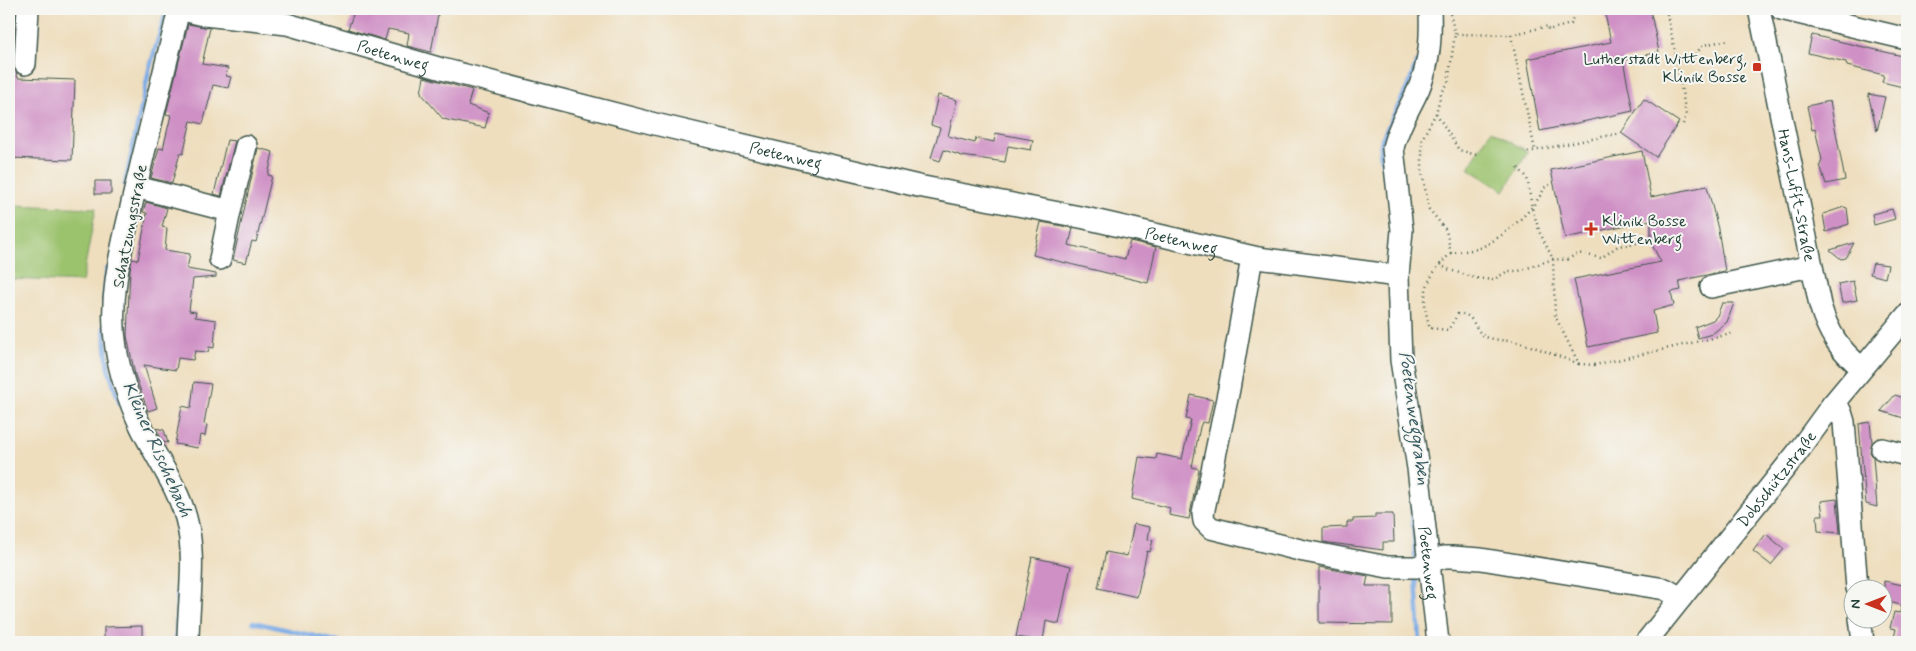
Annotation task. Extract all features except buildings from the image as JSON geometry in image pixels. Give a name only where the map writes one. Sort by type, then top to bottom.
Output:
[{"type":"street","points":[[26,64],[28,9]]},
{"type":"street","name":"Poetenweg","points":[[179,9],[204,15],[286,24],[442,69],[707,137],[918,186],[1084,218],[1252,257],[1398,276]]},
{"type":"street","name":"Schatzungsstraße","points":[[179,9],[136,187],[117,272],[115,292],[116,347],[131,403],[141,428],[174,487],[186,519],[191,551],[188,642]]},
{"type":"street","name":"Poetenweg","points":[[1430,9],[1431,35],[1428,62],[1420,87],[1396,136],[1394,148],[1402,230],[1398,276],[1401,360],[1418,468],[1427,563],[1438,642]]},
{"type":"street","name":"Hans-Lufft-Straße","points":[[1762,9],[1820,305],[1830,332],[1841,350],[1862,368]]},
{"type":"street","points":[[1781,9],[1907,39]]},
{"type":"street","points":[[220,259],[246,146]]},
{"type":"street","points":[[136,187],[230,211]]},
{"type":"street","points":[[1252,257],[1229,389],[1203,514],[1204,521],[1211,528],[1344,560],[1402,568],[1444,557],[1481,560],[1665,589],[1681,598]]},
{"type":"street","points":[[1711,287],[1811,266]]},
{"type":"street","name":"Dobschützstraße","points":[[1646,642],[1797,454],[1832,405],[1907,315]]},
{"type":"street","points":[[1832,405],[1841,412],[1844,422],[1856,578]]},
{"type":"street","points":[[1882,449],[1907,455]]},
{"type":"street","points":[[1861,628],[1863,642]]},
{"type":"path","points":[[1449,9],[1456,34],[1448,83],[1441,94],[1436,113],[1422,139],[1422,172],[1429,209],[1446,230],[1452,253]]},
{"type":"path","points":[[1666,9],[1686,115],[1683,124]]},
{"type":"path","points":[[1456,34],[1511,35],[1548,26],[1548,30],[1571,24],[1573,16]]},
{"type":"path","points":[[1511,35],[1535,150]]},
{"type":"path","points":[[1677,62],[1690,61],[1703,45],[1728,40]]},
{"type":"path","points":[[1436,113],[1460,150],[1476,155]]},
{"type":"path","points":[[1528,152],[1621,133]]},
{"type":"path","points":[[1518,168],[1527,177],[1532,208],[1540,233],[1553,259],[1556,316],[1579,364]]},
{"type":"path","points":[[1553,182],[1544,188],[1540,199],[1532,208],[1504,233],[1481,247],[1452,253],[1440,264],[1426,285],[1424,309],[1430,328],[1448,330],[1458,314],[1464,314],[1470,317],[1475,326],[1485,336],[1520,343],[1579,364],[1595,365],[1735,333]]},
{"type":"path","points":[[1440,264],[1447,269],[1484,281],[1492,280],[1508,271],[1519,271],[1553,259],[1567,260],[1578,254],[1602,258],[1618,246],[1650,241]]},
{"type":"green space","points":[[1491,130],[1528,152],[1504,191],[1468,168]]},
{"type":"green space","points":[[9,205],[96,208],[82,282],[9,279]]},
{"type":"waterway","name":"Kleiner Rischebach","points":[[125,184],[149,70],[167,9]]},
{"type":"waterway","name":"Poetenweggraben","points":[[1386,181],[1380,151],[1382,139],[1409,84],[1417,62]]},
{"type":"waterway","name":"Kleiner Rischebach","points":[[104,301],[107,269]]},
{"type":"waterway","name":"Kleiner Rischebach","points":[[104,327],[108,368],[120,404]]},
{"type":"waterway","name":"Kleiner Rischebach","points":[[154,471],[177,524],[179,549],[176,642]]},
{"type":"waterway","name":"Poetenweggraben","points":[[1412,506],[1415,557]]},
{"type":"waterway","name":"Poetenweggraben","points":[[1416,579],[1420,642]]},
{"type":"waterway","points":[[253,622],[340,642]]},
{"type":"place","name":"Lutherstadt Wittenberg, Klinik Bosse","points":[[1757,67]]},
{"type":"place","name":"Klinik Bosse Wittenberg","points":[[1591,229]]}]
